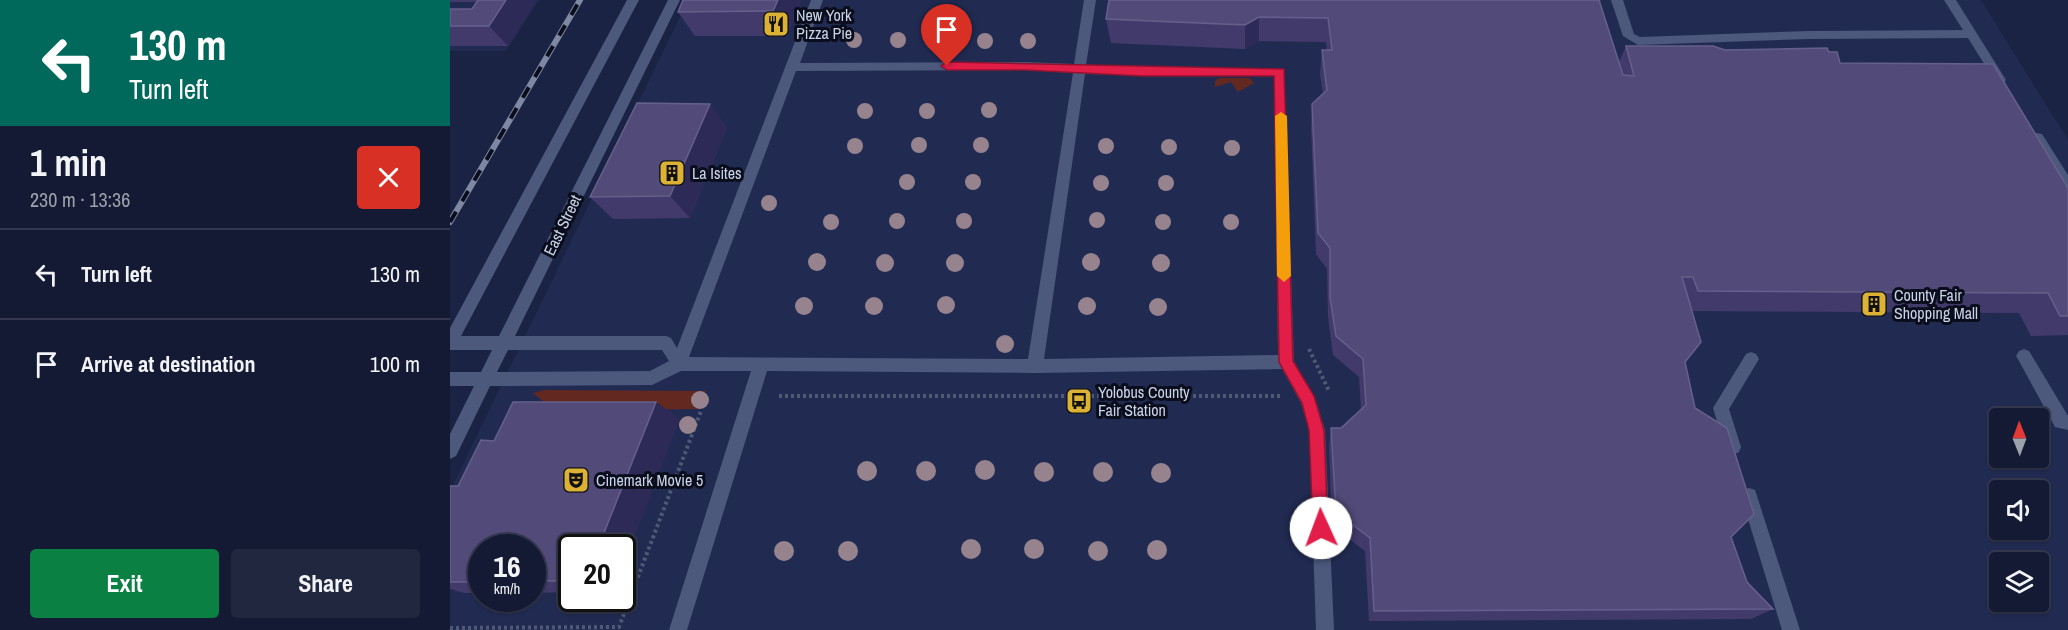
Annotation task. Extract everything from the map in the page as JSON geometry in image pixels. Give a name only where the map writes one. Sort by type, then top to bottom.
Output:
[{"type":"street","points":[[633,0],[450,343],[666,343],[679,364]]},
{"type":"street","name":"East Street","points":[[450,451],[674,0]]},
{"type":"street","points":[[679,364],[817,0]]},
{"type":"street","points":[[1035,366],[1090,0]]},
{"type":"street","points":[[1617,0],[1629,36],[1638,41],[1809,34],[1970,34]]},
{"type":"street","points":[[1950,0],[2007,91]]},
{"type":"street","points":[[791,67],[1025,66],[1141,72],[1280,72],[1286,362],[1305,395],[1317,430],[1325,630]]},
{"type":"street","points":[[2031,129],[2068,186]]},
{"type":"street","points":[[2024,356],[2061,422],[2068,423]]},
{"type":"street","points":[[1737,459],[1721,408],[1751,359]]},
{"type":"street","points":[[450,379],[652,378],[679,364],[1035,366],[1286,362]]},
{"type":"street","points":[[678,630],[761,365]]},
{"type":"street","points":[[1744,480],[1791,630]]},
{"type":"path","points":[[779,396],[1331,395],[1305,340]]},
{"type":"path","points":[[450,628],[619,627],[701,411]]},
{"type":"shaded area","points":[[450,0],[539,0],[506,51],[450,51]]},
{"type":"shaded area","points":[[688,0],[1981,0],[2068,140],[2068,630],[450,630],[450,491]]},
{"type":"shaded area","points":[[1219,78],[1250,78],[1254,83],[1238,92],[1231,82],[1215,87],[1215,81]]},
{"type":"shaded area","points":[[544,390],[706,391],[699,409],[589,410],[549,406],[533,393]]},
{"type":"building","points":[[478,0],[506,0],[489,26],[450,26],[450,9],[472,9]]},
{"type":"building","points":[[683,0],[778,0],[773,11],[678,12]]},
{"type":"building","name":"County Fair Shopping Mall","points":[[1109,0],[1599,0],[1623,75],[1634,76],[1626,46],[1713,46],[1725,50],[1827,48],[1829,52],[1837,52],[1840,63],[1993,64],[2068,188],[2068,316],[2060,316],[2048,293],[1698,291],[1693,277],[1682,277],[1701,342],[1685,362],[1695,408],[1727,428],[1754,514],[1731,537],[1747,582],[1773,609],[1374,611],[1370,538],[1336,512],[1331,428],[1341,428],[1366,405],[1363,359],[1336,336],[1330,297],[1330,248],[1318,233],[1312,104],[1327,90],[1322,50],[1332,50],[1328,18],[1259,17],[1245,25],[1106,19]]},
{"type":"building","points":[[637,103],[710,104],[670,196],[590,197]]},
{"type":"building","points":[[513,402],[656,402],[604,534],[558,534],[558,581],[546,581],[546,534],[468,534],[468,582],[450,582],[450,486],[458,486],[481,440],[494,441]]},
{"type":"railway","points":[[450,222],[580,0]]},
{"type":"slow traffic","points":[[1281,116],[1284,276]]},
{"type":"place","name":"New York Pizza Pie","points":[[776,24]]},
{"type":"place","name":"La Isites","points":[[672,173]]},
{"type":"place","name":"County Fair Shopping Mall","points":[[1874,304]]},
{"type":"place","name":"Yolobus County Fair Station","points":[[1079,401]]},
{"type":"place","name":"Cinemark Movie 5","points":[[576,480]]},
{"type":"route","points":[[947,66],[1025,66],[1141,72],[1280,72],[1286,362],[1308,401],[1317,430],[1321,528]]}]
